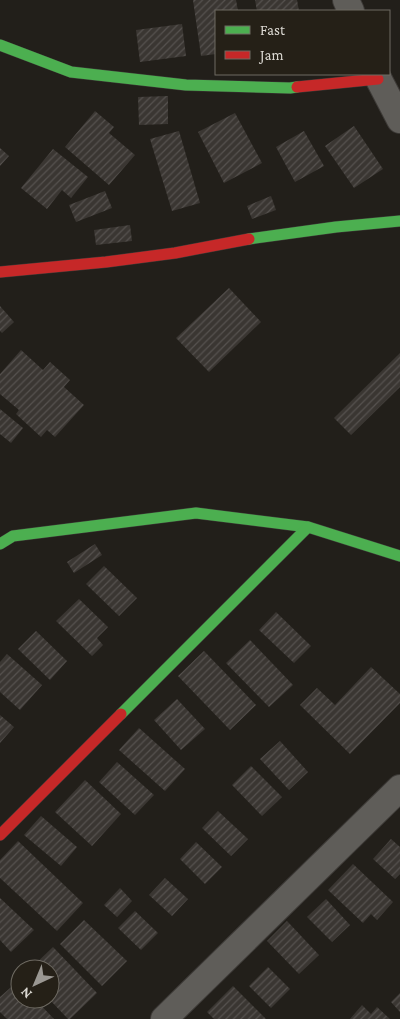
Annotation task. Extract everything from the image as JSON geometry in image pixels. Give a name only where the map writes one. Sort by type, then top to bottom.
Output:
[{"type":"street","points":[[0,45],[71,72],[186,85],[290,88],[377,76],[400,120]]},
{"type":"street","points":[[0,272],[175,254],[263,237],[400,221]]},
{"type":"street","points":[[4,536],[196,513],[308,527],[400,556]]},
{"type":"street","points":[[0,835],[308,527]]},
{"type":"street","points":[[164,1019],[400,788]]},
{"type":"building","points":[[193,0],[236,0],[238,10],[215,10],[215,54],[201,56]]},
{"type":"building","points":[[255,0],[297,0],[299,10],[257,10]]},
{"type":"building","points":[[182,24],[186,56],[140,62],[136,30]]},
{"type":"building","points":[[168,96],[168,124],[139,125],[138,97]]},
{"type":"building","points":[[95,111],[114,127],[109,133],[135,155],[109,185],[65,147]]},
{"type":"building","points":[[235,113],[262,163],[224,183],[198,132]]},
{"type":"building","points":[[354,126],[383,169],[354,188],[325,146]]},
{"type":"building","points":[[179,131],[200,203],[172,211],[150,139]]},
{"type":"building","points":[[304,131],[324,166],[295,182],[276,147]]},
{"type":"building","points":[[0,148],[9,156],[0,166]]},
{"type":"building","points":[[53,149],[88,177],[71,198],[62,190],[47,209],[21,188]]},
{"type":"building","points":[[105,191],[112,208],[76,222],[69,205]]},
{"type":"building","points":[[271,196],[276,210],[252,219],[247,206]]},
{"type":"building","points":[[130,225],[132,241],[96,245],[94,230]]},
{"type":"building","points":[[229,288],[261,322],[209,372],[176,338]]},
{"type":"building","points":[[0,306],[14,322],[2,333],[0,331]]},
{"type":"building","points":[[21,350],[43,370],[50,362],[70,380],[64,387],[84,405],[55,437],[47,430],[41,437],[16,414],[19,410],[0,394],[0,374]]},
{"type":"building","points":[[400,353],[400,387],[351,435],[334,418]]},
{"type":"building","points":[[0,409],[23,428],[11,443],[0,434]]},
{"type":"building","points":[[95,544],[102,555],[74,573],[67,562]]},
{"type":"building","points":[[104,566],[137,598],[119,616],[86,584]]},
{"type":"building","points":[[79,599],[108,627],[97,638],[103,645],[92,656],[56,621]]},
{"type":"building","points":[[276,612],[311,646],[294,663],[259,630]]},
{"type":"building","points":[[36,631],[67,661],[50,680],[18,649]]},
{"type":"building","points":[[250,640],[293,685],[269,707],[226,663]]},
{"type":"building","points":[[204,651],[256,705],[230,730],[178,676]]},
{"type":"building","points":[[7,654],[42,685],[20,710],[0,692],[0,662]]},
{"type":"building","points":[[371,667],[400,694],[400,703],[350,754],[300,705],[317,688],[335,705]]},
{"type":"building","points":[[177,699],[205,729],[181,750],[154,720]]},
{"type":"building","points":[[0,715],[14,727],[0,743]]},
{"type":"building","points":[[139,728],[185,769],[165,791],[119,750]]},
{"type":"building","points":[[280,741],[308,772],[289,790],[260,759]]},
{"type":"building","points":[[117,762],[154,795],[135,815],[99,782]]},
{"type":"building","points":[[251,766],[282,797],[262,816],[232,785]]},
{"type":"building","points":[[85,780],[121,814],[92,846],[55,812]]},
{"type":"building","points":[[218,811],[248,839],[231,856],[202,828]]},
{"type":"building","points":[[41,816],[77,847],[61,866],[24,835]]},
{"type":"building","points":[[391,839],[400,847],[400,874],[395,879],[373,859]]},
{"type":"building","points":[[18,841],[83,903],[57,931],[0,878],[0,860]]},
{"type":"building","points":[[196,842],[222,867],[205,884],[180,859]]},
{"type":"building","points":[[353,864],[393,902],[377,920],[371,914],[363,923],[328,890]]},
{"type":"building","points":[[165,878],[188,899],[172,916],[149,895]]},
{"type":"building","points":[[120,888],[132,901],[117,917],[104,905]]},
{"type":"building","points":[[0,898],[34,930],[11,952],[0,940]]},
{"type":"building","points":[[326,899],[350,925],[332,942],[307,917]]},
{"type":"building","points":[[135,911],[158,933],[141,950],[118,928]]},
{"type":"building","points":[[84,920],[127,961],[102,986],[60,944]]},
{"type":"building","points":[[287,921],[319,955],[299,974],[267,941]]},
{"type":"building","points":[[53,947],[97,993],[70,1019],[59,1009],[60,959],[40,959]]},
{"type":"building","points":[[268,967],[290,989],[271,1008],[249,986]]},
{"type":"building","points":[[233,986],[266,1019],[214,1019],[207,1012]]},
{"type":"building","points":[[10,988],[10,1009],[44,1009],[54,1019],[7,1019],[0,1012],[0,997]]},
{"type":"building","points":[[400,993],[400,1012],[391,1002]]},
{"type":"building","points":[[362,1005],[371,1014],[377,1007],[390,1019],[350,1019]]},
{"type":"traffic: fast","points":[[0,45],[71,72],[186,85],[297,87]]},
{"type":"traffic: fast","points":[[249,239],[336,227],[400,221]]},
{"type":"traffic: fast","points":[[0,544],[13,536],[196,513],[308,527],[400,556]]},
{"type":"traffic: fast","points":[[121,714],[308,527]]},
{"type":"traffic: jam","points":[[297,87],[378,79]]},
{"type":"traffic: jam","points":[[0,272],[175,253],[249,239]]},
{"type":"traffic: jam","points":[[0,835],[121,714]]}]
